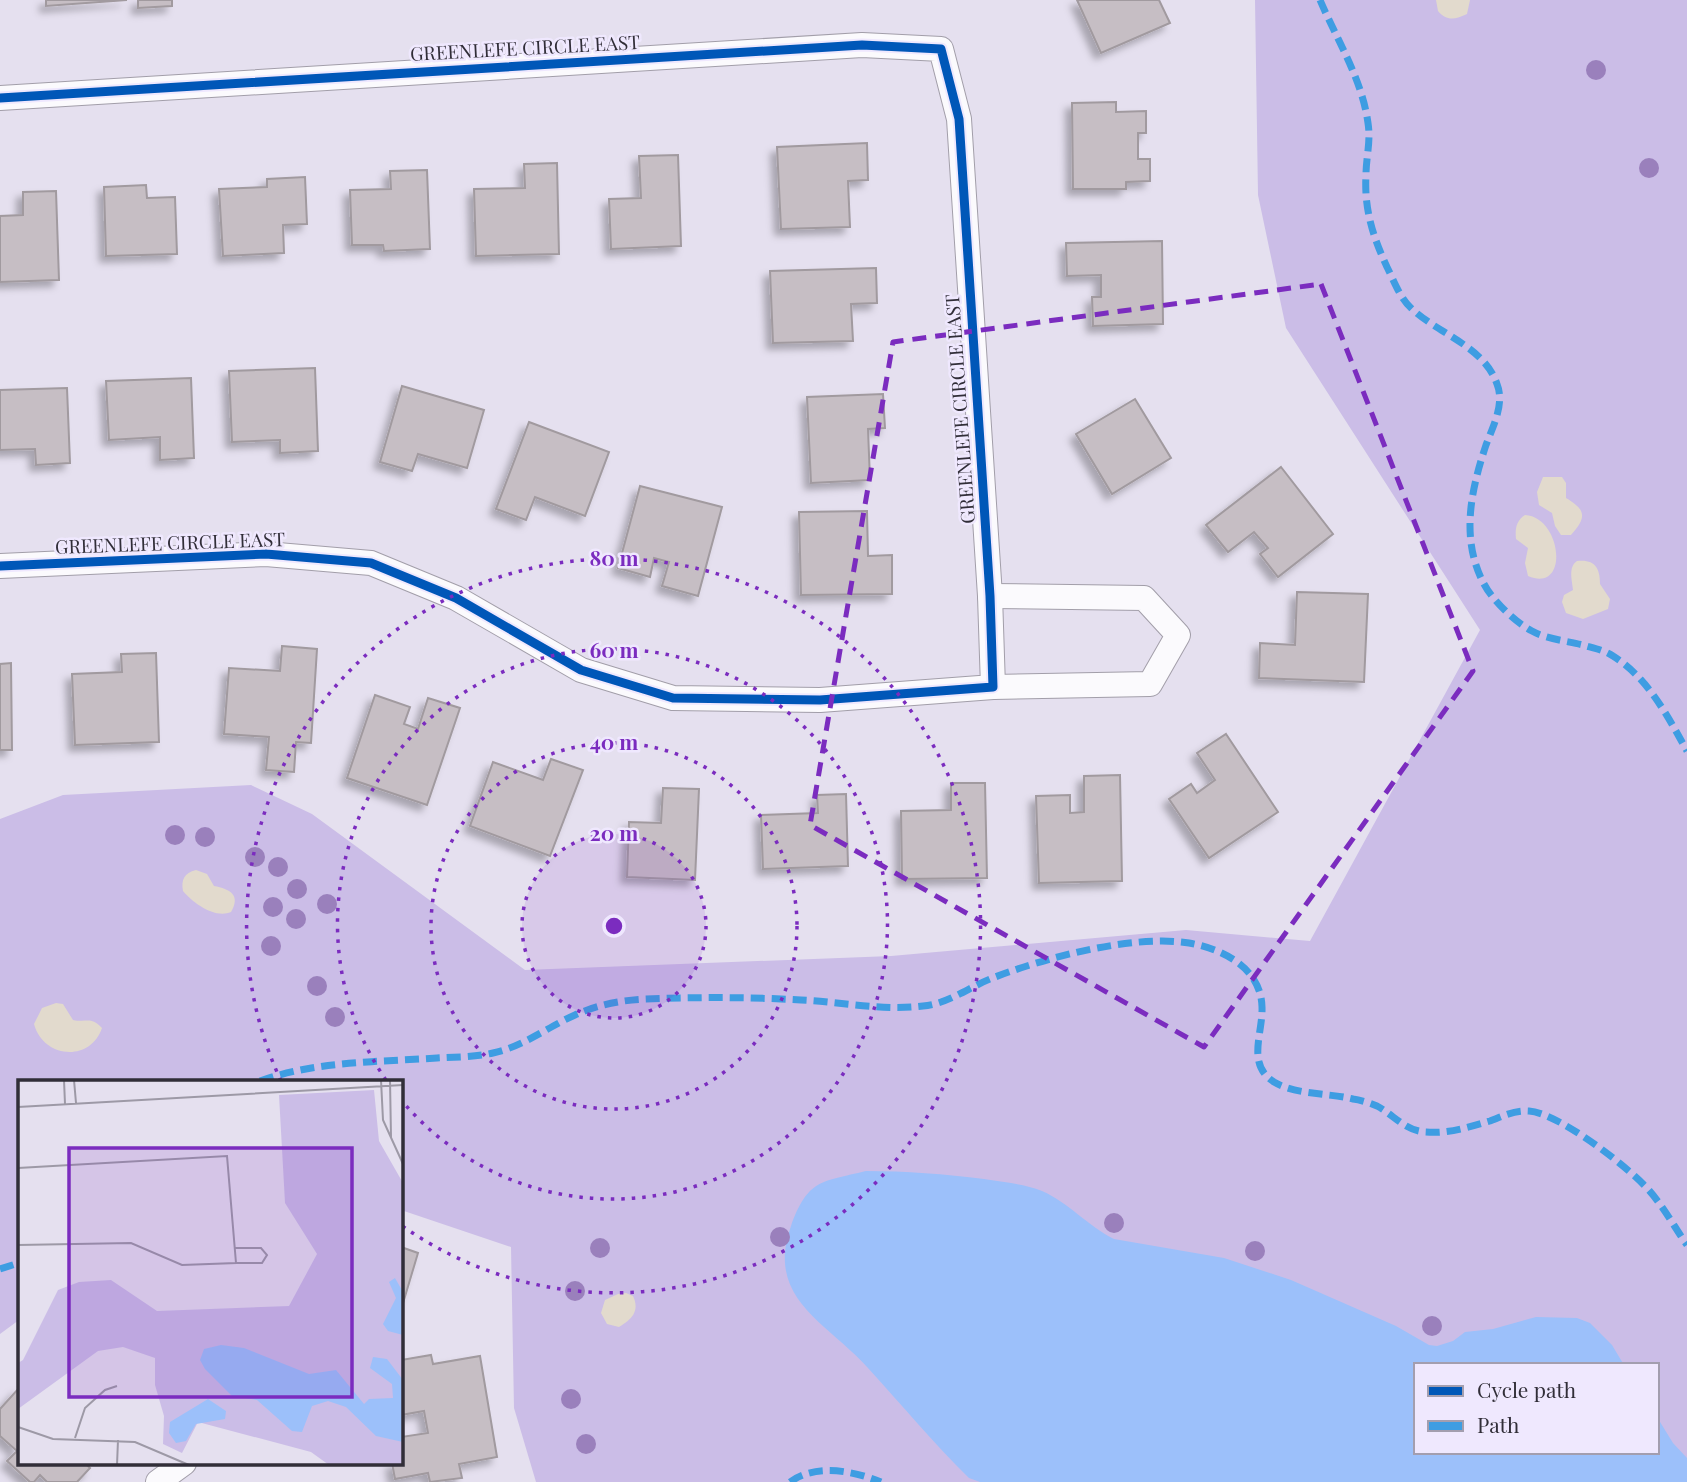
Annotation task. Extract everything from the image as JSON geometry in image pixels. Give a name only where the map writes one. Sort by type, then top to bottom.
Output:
[{"type":"street","name":"GREENLEFE CIRCLE EAST","points":[[0,98],[862,45],[941,49],[959,119],[990,596],[993,687]]},
{"type":"street","name":"GREENLEFE CIRCLE EAST","points":[[0,566],[266,554],[371,563],[456,598],[581,670],[673,698],[820,700],[993,687],[1150,684],[1178,635],[1144,598],[990,596]]},
{"type":"street","points":[[158,1482],[183,1464]]},
{"type":"highlighted area","points":[[1321,284],[1473,671],[1204,1047],[810,825],[893,342]]},
{"type":"shaded area","points":[[1255,0],[1687,0],[1687,1482],[536,1482],[514,1408],[511,1247],[402,1210],[402,1080],[18,1080],[18,1321],[0,1334],[0,819],[63,795],[251,785],[312,814],[525,970],[891,956],[1186,930],[1310,941],[1480,630],[1286,328],[1258,195]]},
{"type":"sand","points":[[1436,0],[1470,0],[1467,14],[1455,18],[1445,17],[1438,11]]},
{"type":"sand","points":[[1543,477],[1562,477],[1566,483],[1566,498],[1581,510],[1582,519],[1571,535],[1561,535],[1555,526],[1552,513],[1539,505],[1537,492]]},
{"type":"sand","points":[[1525,515],[1537,519],[1547,528],[1553,540],[1555,565],[1550,574],[1541,579],[1528,576],[1525,563],[1528,548],[1516,539],[1517,526]]},
{"type":"sand","points":[[1577,561],[1595,566],[1600,584],[1610,599],[1608,609],[1583,619],[1566,613],[1562,602],[1564,595],[1573,590],[1572,570]]},
{"type":"sand","points":[[196,870],[207,874],[214,886],[232,894],[235,901],[231,912],[211,912],[198,905],[183,891],[184,877]]},
{"type":"sand","points":[[56,1003],[63,1004],[73,1020],[92,1021],[102,1028],[88,1047],[67,1052],[47,1044],[39,1035],[34,1024],[42,1008]]},
{"type":"sand","points":[[626,1293],[633,1296],[635,1301],[634,1314],[619,1327],[607,1324],[601,1313],[605,1300]]},
{"type":"water","points":[[866,1171],[911,1172],[1021,1185],[1052,1196],[1114,1239],[1224,1258],[1291,1280],[1396,1326],[1429,1345],[1437,1346],[1453,1341],[1465,1332],[1493,1329],[1536,1317],[1577,1318],[1590,1323],[1612,1345],[1623,1363],[1414,1363],[1414,1454],[1659,1454],[1659,1420],[1673,1443],[1687,1458],[1687,1482],[980,1482],[969,1478],[868,1368],[804,1307],[793,1291],[786,1273],[785,1251],[791,1226],[810,1191],[827,1181]]},
{"type":"building","points":[[46,0],[127,0],[46,6]]},
{"type":"building","points":[[138,0],[172,0],[172,6],[138,8]]},
{"type":"building","points":[[1077,0],[1159,0],[1170,23],[1101,53]]},
{"type":"building","points":[[1116,102],[1116,112],[1146,111],[1146,133],[1138,133],[1138,159],[1150,159],[1150,181],[1126,182],[1126,189],[1073,189],[1072,103]]},
{"type":"building","points":[[867,143],[868,180],[848,181],[850,227],[781,229],[777,147]]},
{"type":"building","points":[[678,155],[681,246],[611,249],[609,199],[641,198],[639,156]]},
{"type":"building","points":[[557,163],[559,254],[476,256],[474,189],[525,188],[524,164]]},
{"type":"building","points":[[427,170],[430,249],[384,251],[383,245],[352,245],[350,190],[391,189],[390,171]]},
{"type":"building","points":[[305,177],[307,224],[283,225],[284,253],[223,256],[219,189],[267,187],[267,179]]},
{"type":"building","points":[[146,185],[147,198],[175,197],[177,254],[106,256],[104,187]]},
{"type":"building","points":[[56,191],[59,280],[0,282],[0,216],[23,215],[23,192]]},
{"type":"building","points":[[1162,241],[1163,324],[1093,326],[1092,297],[1101,297],[1101,275],[1067,276],[1066,243]]},
{"type":"building","points":[[876,268],[877,303],[851,304],[853,341],[773,343],[770,271]]},
{"type":"building","points":[[315,368],[318,451],[280,453],[280,440],[232,442],[229,371]]},
{"type":"building","points":[[191,378],[194,458],[160,460],[160,437],[109,440],[106,381]]},
{"type":"building","points":[[402,386],[484,410],[467,468],[418,454],[412,471],[380,462]]},
{"type":"building","points":[[67,388],[70,463],[36,465],[35,449],[0,450],[0,390]]},
{"type":"building","points":[[883,394],[885,428],[868,429],[870,480],[811,483],[807,397]]},
{"type":"building","points":[[1135,399],[1171,458],[1112,494],[1076,434]]},
{"type":"building","points":[[529,422],[609,452],[585,516],[535,497],[526,520],[496,509]]},
{"type":"building","points":[[1281,467],[1333,534],[1278,577],[1260,554],[1268,548],[1254,532],[1228,552],[1206,525]]},
{"type":"building","points":[[640,486],[722,507],[698,596],[662,586],[669,562],[654,558],[650,577],[618,568]]},
{"type":"building","points":[[867,511],[868,556],[892,555],[892,594],[801,595],[799,512]]},
{"type":"building","points":[[1297,592],[1368,594],[1364,682],[1259,678],[1260,643],[1295,645]]},
{"type":"building","points":[[282,646],[317,649],[311,743],[296,742],[294,772],[266,770],[269,737],[224,734],[229,668],[280,671]]},
{"type":"building","points":[[156,653],[159,742],[75,745],[72,674],[122,672],[121,654]]},
{"type":"building","points":[[11,663],[12,750],[0,750],[0,664]]},
{"type":"building","points":[[375,695],[410,707],[404,724],[418,729],[428,698],[460,708],[427,805],[347,778]]},
{"type":"building","points":[[1226,734],[1278,812],[1209,858],[1169,799],[1191,784],[1197,793],[1215,780],[1197,753]]},
{"type":"building","points":[[551,759],[583,770],[550,856],[470,826],[493,762],[543,780]]},
{"type":"building","points":[[1120,775],[1122,881],[1039,883],[1036,796],[1070,795],[1070,813],[1084,812],[1084,776]]},
{"type":"building","points":[[951,783],[985,783],[987,878],[902,879],[901,811],[951,810]]},
{"type":"building","points":[[663,788],[699,789],[695,880],[627,877],[629,822],[661,823]]},
{"type":"building","points":[[846,794],[848,866],[763,869],[761,815],[818,813],[817,795]]},
{"type":"building","points":[[402,1247],[418,1253],[402,1307]]},
{"type":"building","points":[[431,1355],[433,1364],[480,1356],[497,1457],[459,1464],[462,1478],[430,1482],[428,1473],[395,1479],[392,1464],[402,1464],[402,1437],[428,1433],[424,1411],[402,1415],[402,1360]]},
{"type":"building","points":[[18,1389],[18,1464],[86,1464],[90,1468],[77,1482],[47,1482],[40,1475],[34,1482],[30,1482],[7,1461],[17,1451],[0,1436],[0,1409]]},
{"type":"marked path","points":[[1320,0],[1355,75],[1365,107],[1369,137],[1366,199],[1374,234],[1387,267],[1407,304],[1471,350],[1491,371],[1497,384],[1499,407],[1476,479],[1470,514],[1472,550],[1484,584],[1505,610],[1532,631],[1602,651],[1625,665],[1656,698],[1687,751]]},
{"type":"marked path","points":[[263,1080],[325,1066],[493,1053],[525,1042],[583,1011],[618,1002],[665,998],[743,998],[877,1007],[923,1006],[949,999],[1011,971],[1061,956],[1142,942],[1189,943],[1227,956],[1247,971],[1255,981],[1262,1007],[1258,1057],[1265,1075],[1274,1082],[1292,1089],[1368,1103],[1406,1126],[1426,1132],[1458,1130],[1519,1111],[1541,1114],[1590,1141],[1635,1176],[1656,1199],[1687,1245]]},
{"type":"marked path","points":[[0,1269],[18,1263]]},
{"type":"marked path","points":[[790,1482],[812,1472],[823,1471],[847,1472],[881,1482]]},
{"type":"cycle path","points":[[0,98],[862,45],[941,49],[959,119],[990,596],[993,687],[820,700],[673,698],[581,670],[456,598],[371,563],[266,554],[0,566]]}]
